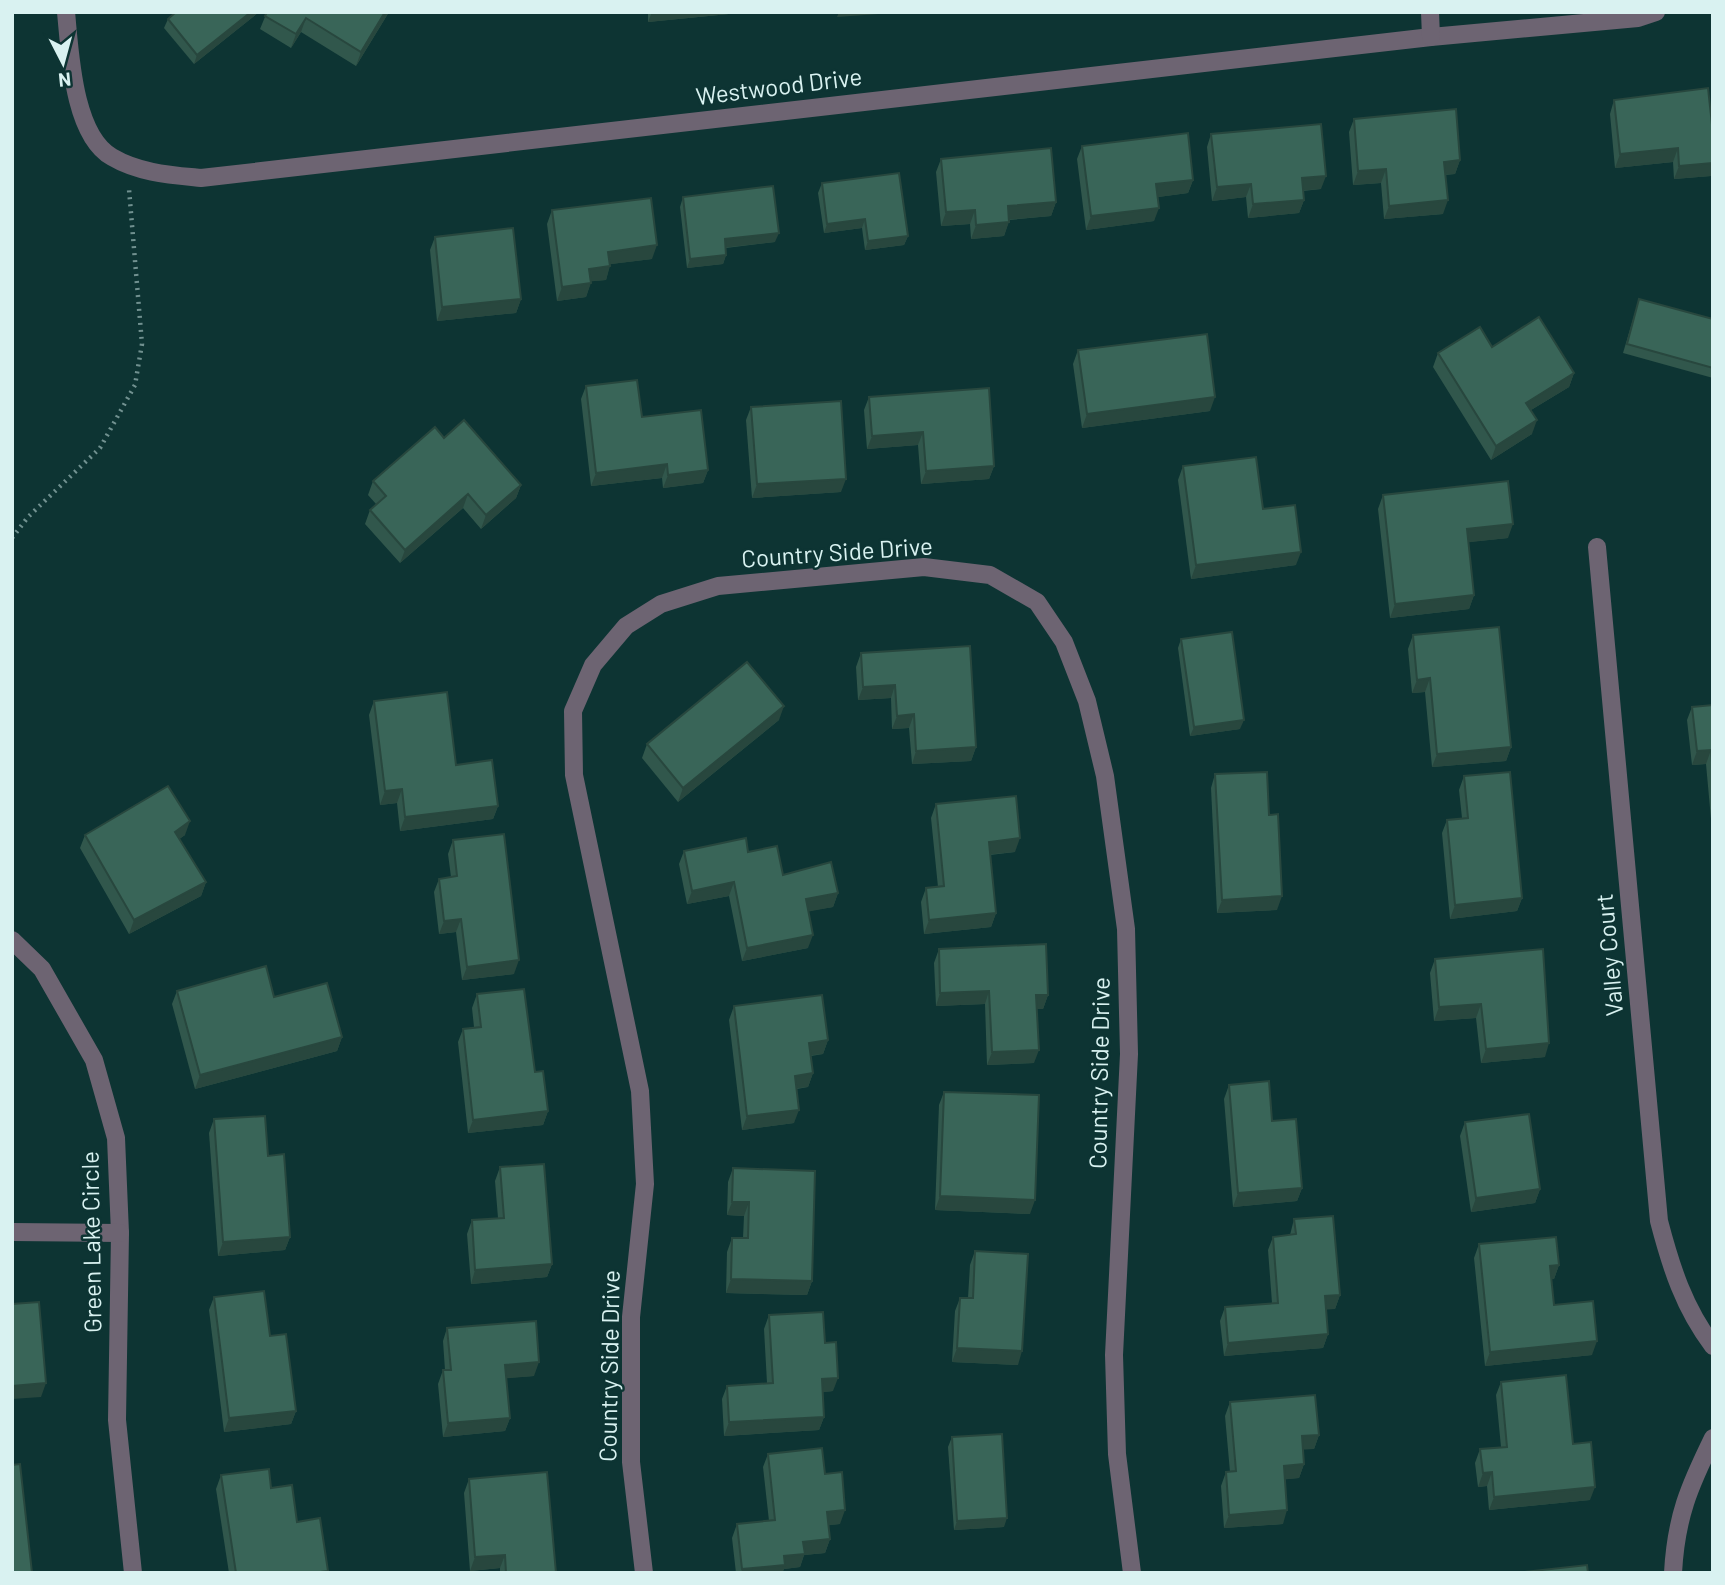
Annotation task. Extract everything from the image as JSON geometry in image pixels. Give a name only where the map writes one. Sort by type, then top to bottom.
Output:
[{"type":"street","name":"Westwood Drive","points":[[66,12],[74,86],[87,128],[110,156],[158,174],[201,178],[1431,37],[1638,18],[1657,12]]},
{"type":"street","points":[[1430,12],[1431,37]]},
{"type":"street","name":"Valley Court","points":[[1597,547],[1659,1221],[1673,1274],[1695,1323],[1713,1346]]},
{"type":"street","name":"Country Side Drive","points":[[644,1573],[631,1462],[631,1317],[645,1184],[640,1091],[574,775],[573,711],[593,665],[626,626],[662,604],[718,586],[925,567],[990,575],[1037,602],[1064,642],[1087,701],[1105,776],[1126,929],[1129,1054],[1114,1355],[1118,1454],[1132,1573]]},
{"type":"street","name":"Green Lake Circle","points":[[12,940],[42,969],[94,1060],[116,1138],[120,1233],[117,1420],[133,1573]]},
{"type":"street","points":[[12,1232],[120,1233]]},
{"type":"street","points":[[1673,1573],[1675,1532],[1692,1483],[1713,1438]]},
{"type":"path","points":[[12,538],[28,517],[100,448],[135,385],[142,344],[127,163]]},
{"type":"building","points":[[176,12],[251,12],[197,55],[168,19]]},
{"type":"building","points":[[267,12],[385,12],[361,52],[306,18],[296,34],[265,16]]},
{"type":"building","points":[[1708,88],[1713,163],[1679,166],[1678,148],[1620,154],[1614,100]]},
{"type":"building","points":[[1456,109],[1460,160],[1444,162],[1448,200],[1389,206],[1386,169],[1358,171],[1354,119]]},
{"type":"building","points":[[1321,124],[1326,176],[1302,178],[1304,200],[1253,204],[1251,184],[1217,187],[1211,134]]},
{"type":"building","points":[[1188,133],[1193,180],[1156,184],[1159,208],[1091,216],[1082,146]]},
{"type":"building","points":[[1051,148],[1056,202],[1008,206],[1009,222],[976,225],[975,210],[946,212],[941,159]]},
{"type":"building","points":[[899,173],[908,236],[868,241],[865,219],[827,224],[822,183]]},
{"type":"building","points":[[773,186],[779,233],[725,239],[726,255],[690,259],[683,197]]},
{"type":"building","points":[[651,198],[657,245],[608,252],[610,266],[589,269],[591,283],[562,287],[552,210]]},
{"type":"building","points":[[513,228],[521,299],[442,307],[435,237]]},
{"type":"building","points":[[1639,299],[1713,319],[1713,368],[1627,344]]},
{"type":"building","points":[[1539,317],[1574,373],[1526,403],[1537,420],[1496,446],[1438,353],[1480,327],[1492,347]]},
{"type":"building","points":[[1207,334],[1215,397],[1087,414],[1078,350]]},
{"type":"building","points":[[637,380],[642,417],[701,410],[708,470],[668,475],[667,464],[596,473],[586,386]]},
{"type":"building","points":[[989,388],[994,466],[926,471],[923,432],[872,436],[869,397]]},
{"type":"building","points":[[841,401],[846,479],[757,484],[751,407]]},
{"type":"building","points":[[464,420],[521,485],[486,515],[468,494],[405,550],[370,510],[386,496],[373,481],[435,427],[444,438]]},
{"type":"building","points":[[1256,457],[1263,509],[1295,505],[1301,552],[1196,565],[1183,466]]},
{"type":"building","points":[[1508,481],[1513,524],[1467,529],[1474,595],[1395,604],[1383,495]]},
{"type":"building","points":[[1499,627],[1511,747],[1437,754],[1430,678],[1417,680],[1413,635]]},
{"type":"building","points":[[1232,632],[1244,720],[1194,727],[1181,639]]},
{"type":"building","points":[[970,646],[976,747],[916,751],[914,714],[897,716],[895,685],[863,687],[861,653]]},
{"type":"building","points":[[747,662],[784,706],[683,788],[647,744]]},
{"type":"building","points":[[447,692],[456,765],[492,760],[498,806],[405,817],[402,789],[385,791],[374,701]]},
{"type":"building","points":[[1713,705],[1713,774],[1711,750],[1697,751],[1692,707]]},
{"type":"building","points":[[1267,772],[1269,815],[1278,814],[1282,896],[1222,900],[1215,774]]},
{"type":"building","points":[[1510,772],[1522,898],[1455,905],[1447,820],[1468,818],[1464,776]]},
{"type":"building","points":[[168,786],[190,821],[175,832],[206,882],[134,920],[85,835]]},
{"type":"building","points":[[1016,796],[1020,838],[989,842],[996,913],[929,920],[926,888],[944,886],[936,804]]},
{"type":"building","points":[[504,834],[519,960],[467,967],[461,919],[444,921],[439,879],[457,876],[453,840]]},
{"type":"building","points":[[746,838],[748,852],[777,846],[783,875],[831,862],[838,893],[806,899],[813,935],[747,948],[734,882],[692,891],[684,851]]},
{"type":"building","points":[[1046,944],[1048,995],[1036,995],[1039,1050],[992,1052],[989,991],[940,993],[939,949]]},
{"type":"building","points":[[1543,949],[1549,1043],[1486,1049],[1481,1004],[1439,1007],[1435,959]]},
{"type":"building","points":[[266,966],[274,997],[327,983],[342,1037],[200,1075],[177,991]]},
{"type":"building","points":[[524,989],[535,1072],[543,1071],[548,1111],[473,1120],[463,1029],[481,1027],[477,994]]},
{"type":"building","points":[[822,995],[828,1040],[809,1043],[813,1073],[795,1076],[799,1110],[747,1116],[734,1006]]},
{"type":"building","points":[[1269,1081],[1272,1121],[1296,1119],[1302,1188],[1238,1193],[1229,1085]]},
{"type":"building","points":[[944,1092],[1039,1095],[1035,1200],[940,1196]]},
{"type":"building","points":[[1529,1114],[1540,1189],[1476,1198],[1465,1122]]},
{"type":"building","points":[[265,1116],[268,1156],[284,1154],[290,1237],[223,1242],[214,1119]]},
{"type":"building","points":[[544,1164],[552,1264],[475,1270],[472,1220],[504,1218],[500,1167]]},
{"type":"building","points":[[733,1168],[815,1171],[812,1281],[731,1279],[732,1238],[748,1238],[749,1202],[732,1202]]},
{"type":"building","points":[[1333,1216],[1340,1295],[1325,1296],[1328,1334],[1228,1343],[1225,1307],[1278,1303],[1273,1237],[1296,1234],[1294,1219]]},
{"type":"building","points":[[1556,1237],[1559,1265],[1550,1266],[1554,1305],[1593,1301],[1597,1341],[1490,1352],[1479,1244]]},
{"type":"building","points":[[975,1251],[1028,1254],[1022,1351],[957,1348],[960,1298],[973,1298]]},
{"type":"building","points":[[264,1291],[270,1336],[286,1334],[296,1411],[229,1418],[214,1297]]},
{"type":"building","points":[[39,1302],[46,1383],[12,1386],[12,1304]]},
{"type":"building","points":[[823,1312],[825,1343],[836,1342],[838,1378],[822,1379],[824,1417],[729,1422],[727,1386],[773,1383],[769,1315]]},
{"type":"building","points":[[536,1321],[539,1362],[505,1365],[510,1418],[448,1423],[443,1370],[451,1370],[447,1328]]},
{"type":"building","points":[[1566,1375],[1573,1444],[1591,1442],[1595,1487],[1494,1497],[1492,1472],[1483,1473],[1480,1449],[1507,1447],[1501,1382]]},
{"type":"building","points":[[1315,1395],[1319,1435],[1302,1436],[1304,1464],[1284,1466],[1287,1510],[1229,1515],[1226,1472],[1236,1471],[1230,1402]]},
{"type":"building","points":[[1002,1434],[1007,1518],[957,1521],[952,1437]]},
{"type":"building","points":[[822,1448],[825,1474],[842,1472],[845,1510],[827,1512],[830,1539],[803,1542],[805,1554],[784,1556],[785,1565],[742,1569],[737,1524],[775,1520],[768,1454]]},
{"type":"building","points":[[20,1464],[32,1573],[12,1573],[12,1465]]},
{"type":"building","points":[[269,1469],[271,1488],[292,1485],[297,1522],[320,1518],[328,1571],[236,1573],[221,1475]]},
{"type":"building","points":[[547,1472],[556,1573],[506,1573],[505,1555],[475,1557],[469,1479]]},
{"type":"building","points":[[1587,1565],[1588,1573],[1515,1573]]}]
